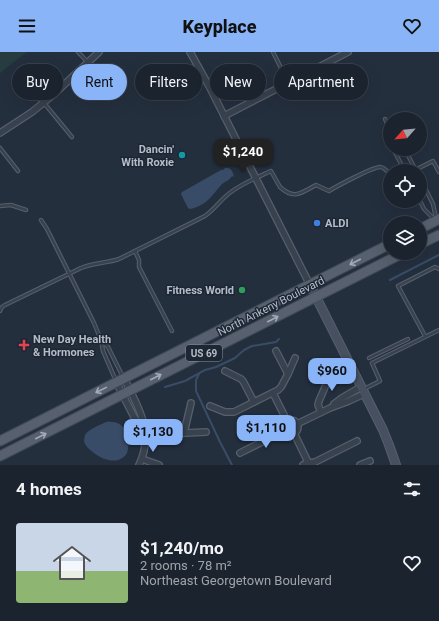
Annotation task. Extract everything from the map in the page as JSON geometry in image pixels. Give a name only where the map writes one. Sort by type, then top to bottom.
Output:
[{"type":"main road","points":[[427,226],[438,222]]},
{"type":"main road","points":[[427,241],[439,235]]},
{"type":"main road","name":"North Ankeny Boulevard","points":[[0,441],[383,248]]},
{"type":"main road","name":"North Ankeny Boulevard","points":[[0,456],[389,260]]},
{"type":"street","points":[[0,133],[44,103],[99,52]]},
{"type":"street","points":[[190,52],[194,57],[383,430],[396,465]]},
{"type":"street","points":[[325,64],[348,52]]},
{"type":"street","points":[[224,116],[274,90]]},
{"type":"street","points":[[276,351],[288,374]]},
{"type":"street","points":[[210,406],[220,411],[230,413],[273,393],[281,387],[295,358]]},
{"type":"street","points":[[225,371],[243,381],[254,402]]},
{"type":"street","points":[[321,412],[318,404],[319,400],[331,373]]},
{"type":"street","points":[[120,380],[138,425],[145,435],[145,448],[139,465]]},
{"type":"street","points":[[120,380],[126,392]]},
{"type":"street","points":[[297,424],[330,408],[349,401],[362,390]]},
{"type":"street","points":[[273,393],[287,421]]},
{"type":"street","points":[[184,433],[191,403]]},
{"type":"street","points":[[287,421],[291,420],[297,424]]},
{"type":"street","points":[[284,430],[284,425],[287,421]]},
{"type":"street","points":[[294,434],[297,429],[297,424]]},
{"type":"street","points":[[284,430],[287,433],[294,434]]},
{"type":"street","points":[[240,453],[284,430]]},
{"type":"street","points":[[145,435],[206,432]]},
{"type":"street","points":[[294,434],[305,464],[315,462],[357,441]]},
{"type":"street","points":[[142,459],[159,465]]},
{"type":"street","points":[[360,465],[370,461]]},
{"type":"lane","points":[[78,52],[88,62]]},
{"type":"lane","points":[[272,52],[278,64]]},
{"type":"lane","points":[[40,100],[72,137]]},
{"type":"lane","points":[[0,148],[18,171]]},
{"type":"lane","points":[[427,164],[433,161],[439,172]]},
{"type":"lane","points":[[0,311],[4,305],[87,265],[119,259],[205,216],[212,212],[231,192],[271,171],[280,187],[289,194],[297,195],[316,185],[328,190],[375,168],[381,167],[383,169]]},
{"type":"lane","points":[[427,192],[433,204],[438,222]]},
{"type":"lane","points":[[0,206],[11,205],[26,210]]},
{"type":"lane","points":[[424,208],[438,222]]},
{"type":"lane","points":[[41,220],[47,229],[94,323],[101,340],[103,351],[120,380]]},
{"type":"lane","points":[[135,251],[139,260],[139,268],[172,331]]},
{"type":"lane","points":[[425,336],[398,286],[435,267],[439,269]]},
{"type":"lane","points":[[362,390],[380,381],[372,363],[439,330]]},
{"type":"lane","points":[[369,358],[408,338]]},
{"type":"lane","points":[[101,340],[108,347],[120,380]]},
{"type":"green space","points":[[0,52],[27,52],[0,73]]},
{"type":"water","points":[[225,168],[230,169],[234,177],[232,176],[222,184],[212,196],[201,205],[190,209],[188,208],[181,194],[182,192]]},
{"type":"water","points":[[106,422],[118,423],[126,432],[128,450],[124,457],[120,459],[107,460],[102,458],[91,451],[85,443],[85,435],[89,431]]},
{"type":"waterway","points":[[390,280],[439,255]]},
{"type":"waterway","points":[[165,387],[185,381],[205,370],[216,367],[235,358],[244,350],[252,346],[276,342],[279,339]]},
{"type":"waterway","points":[[199,374],[196,380],[196,391],[232,465]]},
{"type":"place","name":"Dancin' With Roxie","points":[[182,155]]},
{"type":"place","name":"ALDI","points":[[317,223]]},
{"type":"place","name":"Fitness World","points":[[242,290]]},
{"type":"place","name":"New Day Health & Hormones","points":[[24,345]]}]
